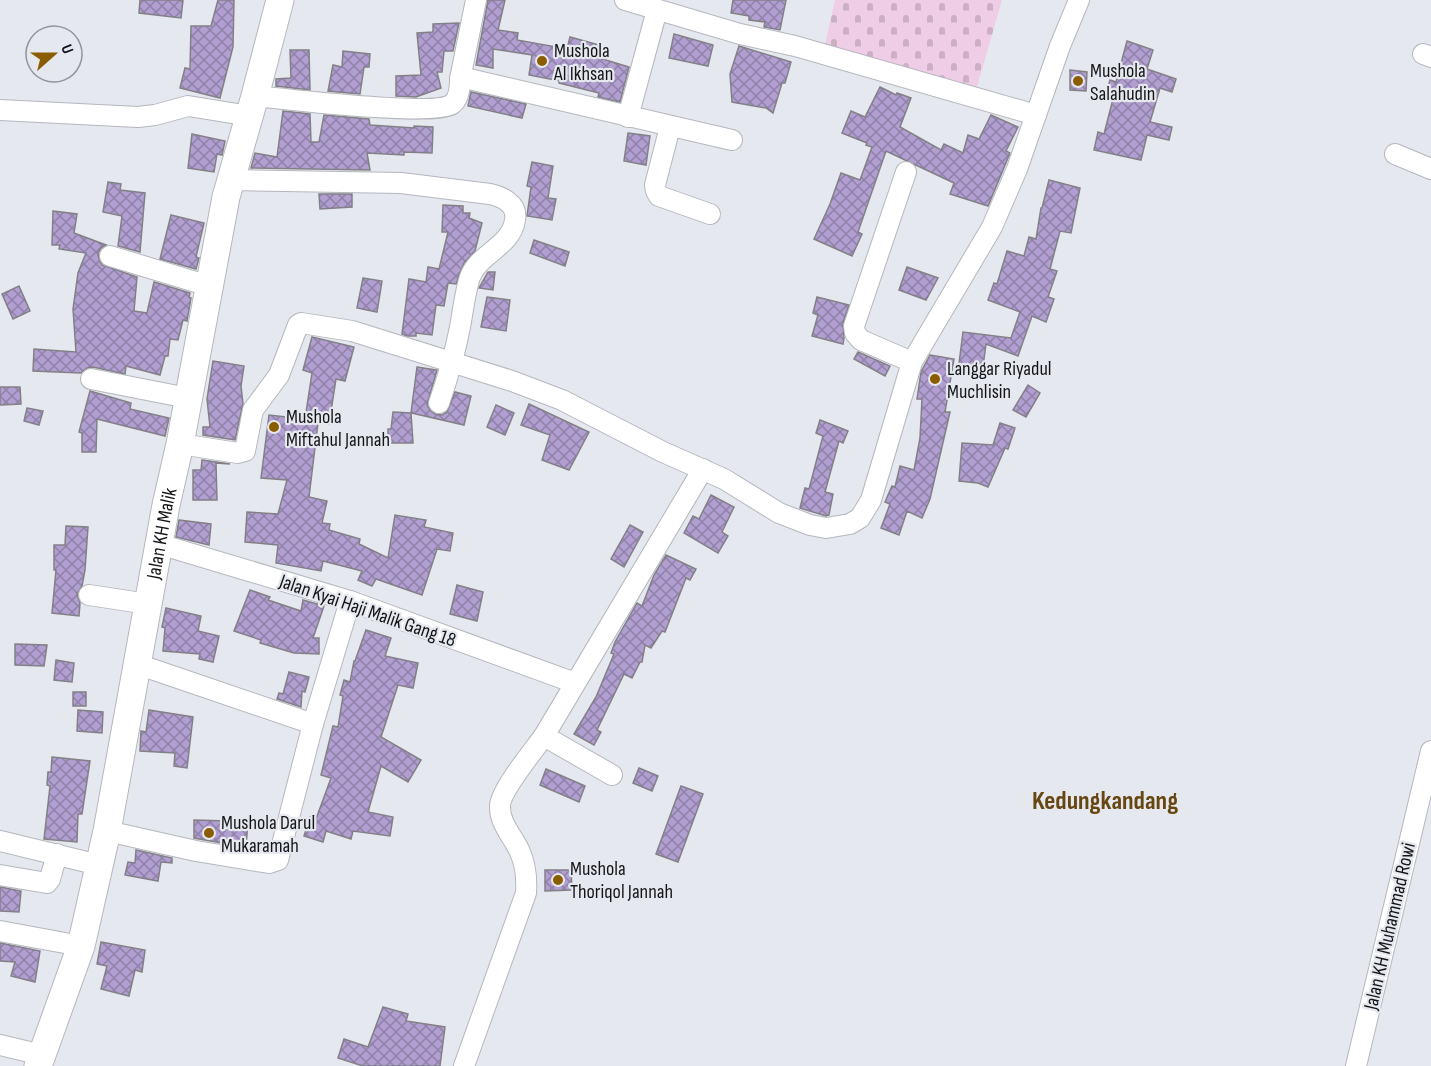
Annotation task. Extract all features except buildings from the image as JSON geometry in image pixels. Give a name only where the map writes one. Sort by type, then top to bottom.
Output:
[{"type":"street","name":"Jalan KH Malik","points":[[40,1060],[81,946],[106,831],[208,286],[231,180],[280,0]]},
{"type":"street","points":[[0,110],[138,117],[156,115],[188,106],[401,109],[433,109],[447,106],[454,103],[458,95],[476,0]]},
{"type":"street","points":[[625,0],[1036,115]]},
{"type":"street","points":[[180,444],[238,453],[245,451],[253,410],[279,375],[300,324],[352,331],[562,400],[663,452],[724,479],[779,513],[826,528],[850,524],[860,518],[870,500],[912,362],[992,227],[1017,169],[1060,46],[1079,0]]},
{"type":"street","points":[[628,117],[657,10]]},
{"type":"street","points":[[460,79],[474,80],[732,140]]},
{"type":"street","points":[[670,127],[655,184],[656,191],[659,196],[710,214]]},
{"type":"street","points":[[1395,154],[1431,169]]},
{"type":"street","points":[[906,172],[854,326],[855,333],[861,340],[912,362]]},
{"type":"street","points":[[231,180],[401,183],[490,194],[510,202],[516,218],[512,231],[499,247],[481,260],[470,277],[453,363],[439,403]]},
{"type":"street","points":[[110,256],[208,286]]},
{"type":"street","points":[[91,379],[188,398]]},
{"type":"street","points":[[464,1066],[526,893],[527,878],[521,853],[504,824],[500,807],[505,791],[544,736],[703,469]]},
{"type":"street","name":"Jalan Kyai Haji Malik Gang 18","points":[[159,544],[350,601],[574,683]]},
{"type":"street","points":[[89,596],[148,604]]},
{"type":"street","points":[[106,831],[196,851],[274,862],[278,860],[350,601]]},
{"type":"street","points":[[137,664],[314,724]]},
{"type":"street","points":[[544,736],[612,775]]},
{"type":"street","name":"Jalan KH Muhammad Rowi","points":[[1356,1066],[1431,751]]},
{"type":"street","points":[[0,841],[99,866]]},
{"type":"street","points":[[0,875],[47,883],[57,854]]},
{"type":"street","points":[[0,931],[81,946]]},
{"type":"street","points":[[0,1045],[40,1060]]},
{"type":"green space","points":[[835,0],[1002,0],[975,94],[824,49]]},
{"type":"place","name":"Mushola Al Ikhsan","points":[[542,61]]},
{"type":"place","name":"Mushola Salahudin","points":[[1078,81]]},
{"type":"place","name":"Langgar Riyadul Muchlisin","points":[[935,379]]},
{"type":"place","name":"Mushola Miftahul Jannah","points":[[274,427]]},
{"type":"place","name":"Mushola Darul Mukaramah","points":[[209,833]]},
{"type":"place","name":"Mushola Thoriqol Jannah","points":[[558,880]]},
{"type":"district","name":"Kedungkandang","points":[[1105,800]]}]
